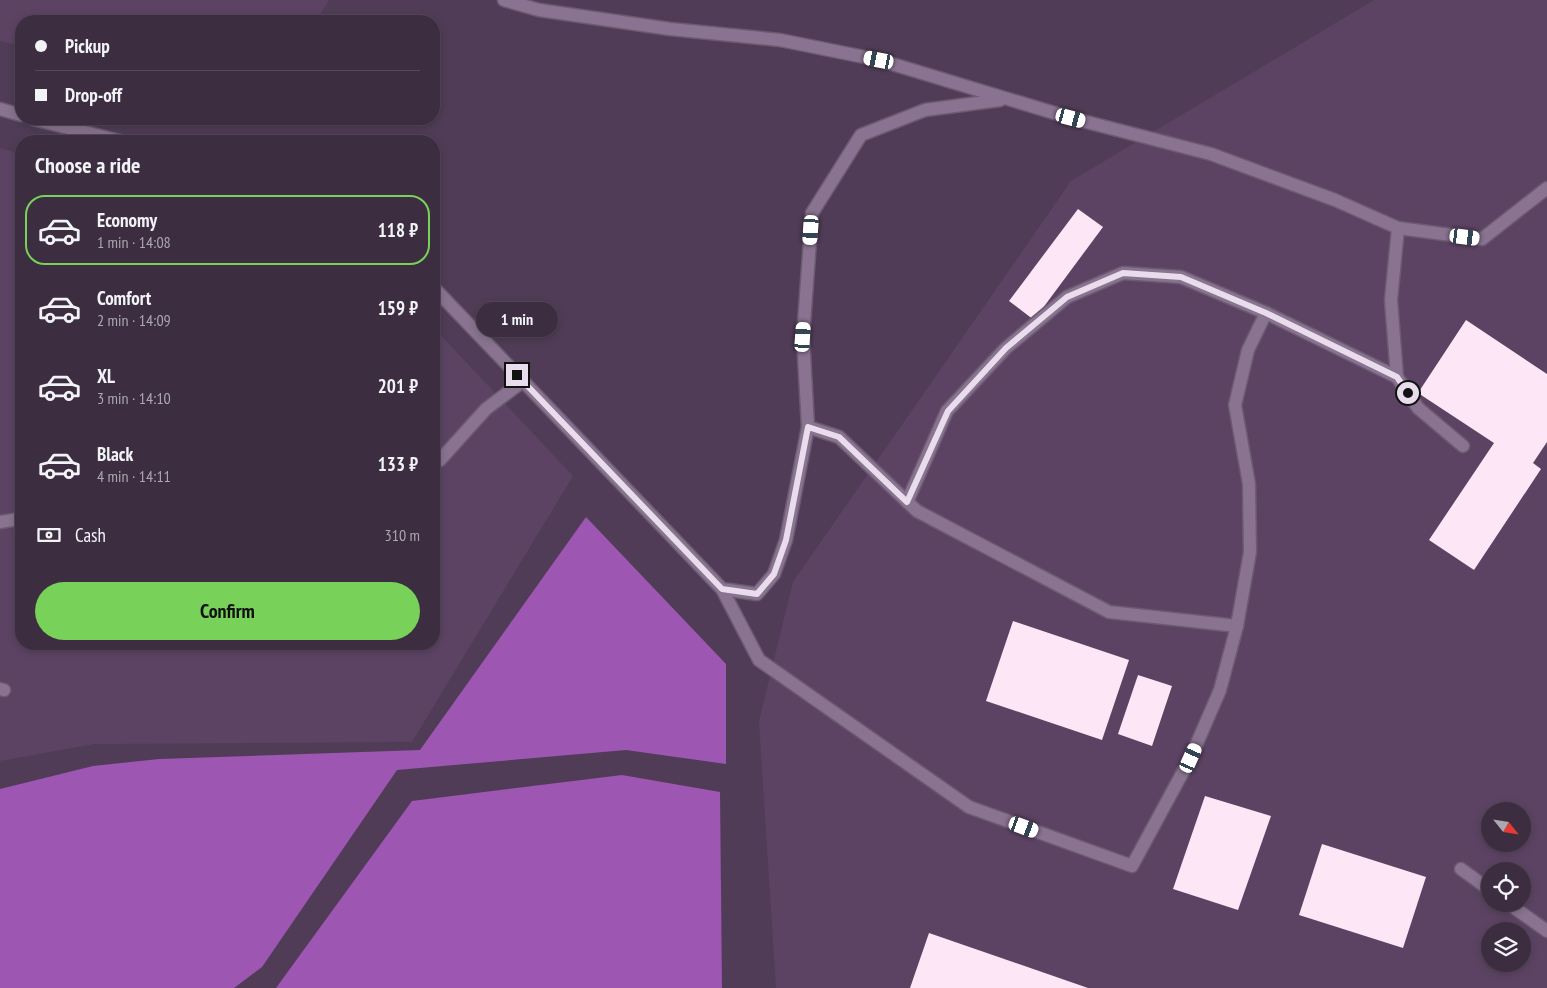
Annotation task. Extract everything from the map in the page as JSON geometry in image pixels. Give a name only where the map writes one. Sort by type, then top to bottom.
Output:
[{"type":"street","points":[[504,0],[539,10],[670,29],[780,40],[879,60],[1006,99],[1211,154],[1335,200],[1398,228],[1482,239],[1547,188]]},
{"type":"street","points":[[722,589],[757,594],[774,574],[786,540],[808,427],[803,337],[812,212],[861,135],[925,110],[1006,99]]},
{"type":"street","points":[[0,109],[15,113]]},
{"type":"street","points":[[57,125],[96,135]]},
{"type":"street","points":[[1398,228],[1391,300],[1397,377],[1418,408],[1462,446]]},
{"type":"street","points":[[907,502],[948,411],[1006,348],[1067,297],[1123,273],[1181,277],[1266,313],[1397,377]]},
{"type":"street","points":[[440,294],[722,589],[759,660],[969,807],[1132,866],[1191,758],[1220,690],[1237,626],[1250,552],[1249,484],[1235,405],[1248,350],[1266,313]]},
{"type":"street","points":[[440,460],[486,410],[523,381]]},
{"type":"street","points":[[808,427],[839,437],[917,511],[1109,612],[1237,626]]},
{"type":"street","points":[[0,522],[15,520]]},
{"type":"street","points":[[1462,870],[1481,884]]},
{"type":"street","points":[[1520,912],[1547,931]]},
{"type":"shaded area","points":[[0,0],[329,0],[320,15],[15,15],[15,45],[0,41]]},
{"type":"shaded area","points":[[1374,0],[1547,0],[1547,988],[776,988],[759,721],[793,582],[1071,181]]},
{"type":"shaded area","points":[[0,148],[15,152],[15,650],[440,650],[440,334],[573,476],[412,742],[94,744],[0,761]]},
{"type":"shaded area","points":[[586,517],[726,664],[726,764],[626,750],[397,770],[262,967],[234,988],[0,988],[0,789],[93,766],[159,759],[420,750]]},
{"type":"shaded area","points":[[622,775],[720,792],[722,988],[276,988],[412,801]]},
{"type":"building","points":[[1078,209],[1103,227],[1034,320],[1009,301]]},
{"type":"building","points":[[1466,320],[1547,374],[1547,442],[1533,463],[1541,469],[1474,570],[1429,540],[1494,443],[1418,393]]},
{"type":"building","points":[[1013,621],[1129,660],[1102,740],[986,701]]},
{"type":"building","points":[[1138,675],[1172,686],[1152,746],[1118,734]]},
{"type":"building","points":[[1205,796],[1271,816],[1238,910],[1173,889]]},
{"type":"building","points":[[1322,844],[1426,877],[1403,948],[1299,915]]},
{"type":"building","points":[[929,933],[1088,988],[910,988]]},
{"type":"route","points":[[517,375],[722,589],[757,594],[774,574],[786,540],[808,427],[839,437],[907,502],[948,411],[1006,348],[1067,297],[1123,273],[1181,277],[1266,313],[1397,377],[1408,393]]}]
